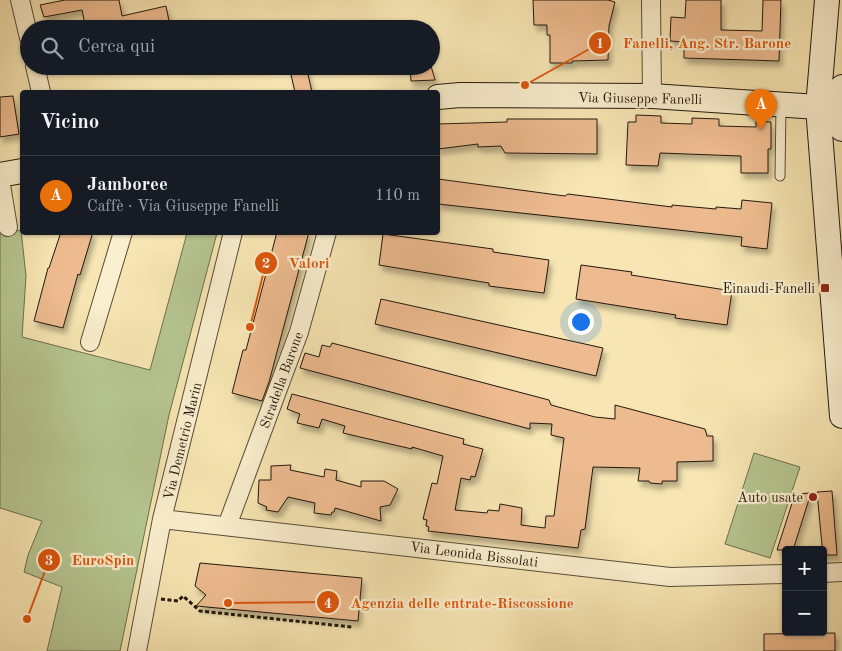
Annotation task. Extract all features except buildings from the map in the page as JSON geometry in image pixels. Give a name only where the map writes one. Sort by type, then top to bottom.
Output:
[{"type":"main road","points":[[827,0],[837,107],[842,416]]},
{"type":"main road","name":"Via Giuseppe Fanelli","points":[[440,97],[460,95],[652,96],[837,107]]},
{"type":"main road","points":[[0,175],[20,171]]},
{"type":"street","points":[[20,0],[25,20]]},
{"type":"street","points":[[651,0],[652,96]]},
{"type":"street","points":[[37,75],[41,90]]},
{"type":"street","points":[[0,179],[8,227]]},
{"type":"street","points":[[90,342],[122,235]]},
{"type":"street","name":"Via Demetrio Marin","points":[[137,651],[162,519],[232,235]]},
{"type":"street","name":"Stradella Barone","points":[[227,526],[299,332],[326,235]]},
{"type":"street","name":"Via Leonida Bissolati","points":[[162,519],[670,577],[782,574]]},
{"type":"street","points":[[827,573],[842,572]]},
{"type":"lane","points":[[780,176],[781,104]]},
{"type":"path","points":[[147,598],[178,602],[183,596],[200,611],[352,627]]},
{"type":"green space","points":[[20,230],[22,235],[26,276],[22,337],[150,370],[186,235],[216,235],[169,415],[120,651],[47,651],[62,587],[24,572],[28,555],[42,521],[0,508],[0,234]]},
{"type":"green space","points":[[754,453],[800,467],[770,558],[725,544]]},
{"type":"place","name":"Fanelli, Ang. Str. Barone","points":[[525,85]]},
{"type":"place","name":"Jamboree","points":[[761,130]]},
{"type":"place","name":"Einaudi-Fanelli","points":[[825,288]]},
{"type":"place","name":"Valori","points":[[250,327]]},
{"type":"place","name":"Auto usate","points":[[813,497]]},
{"type":"place","name":"Agenzia delle entrate-Riscossione","points":[[228,603]]},
{"type":"place","name":"EuroSpin","points":[[27,619]]}]
